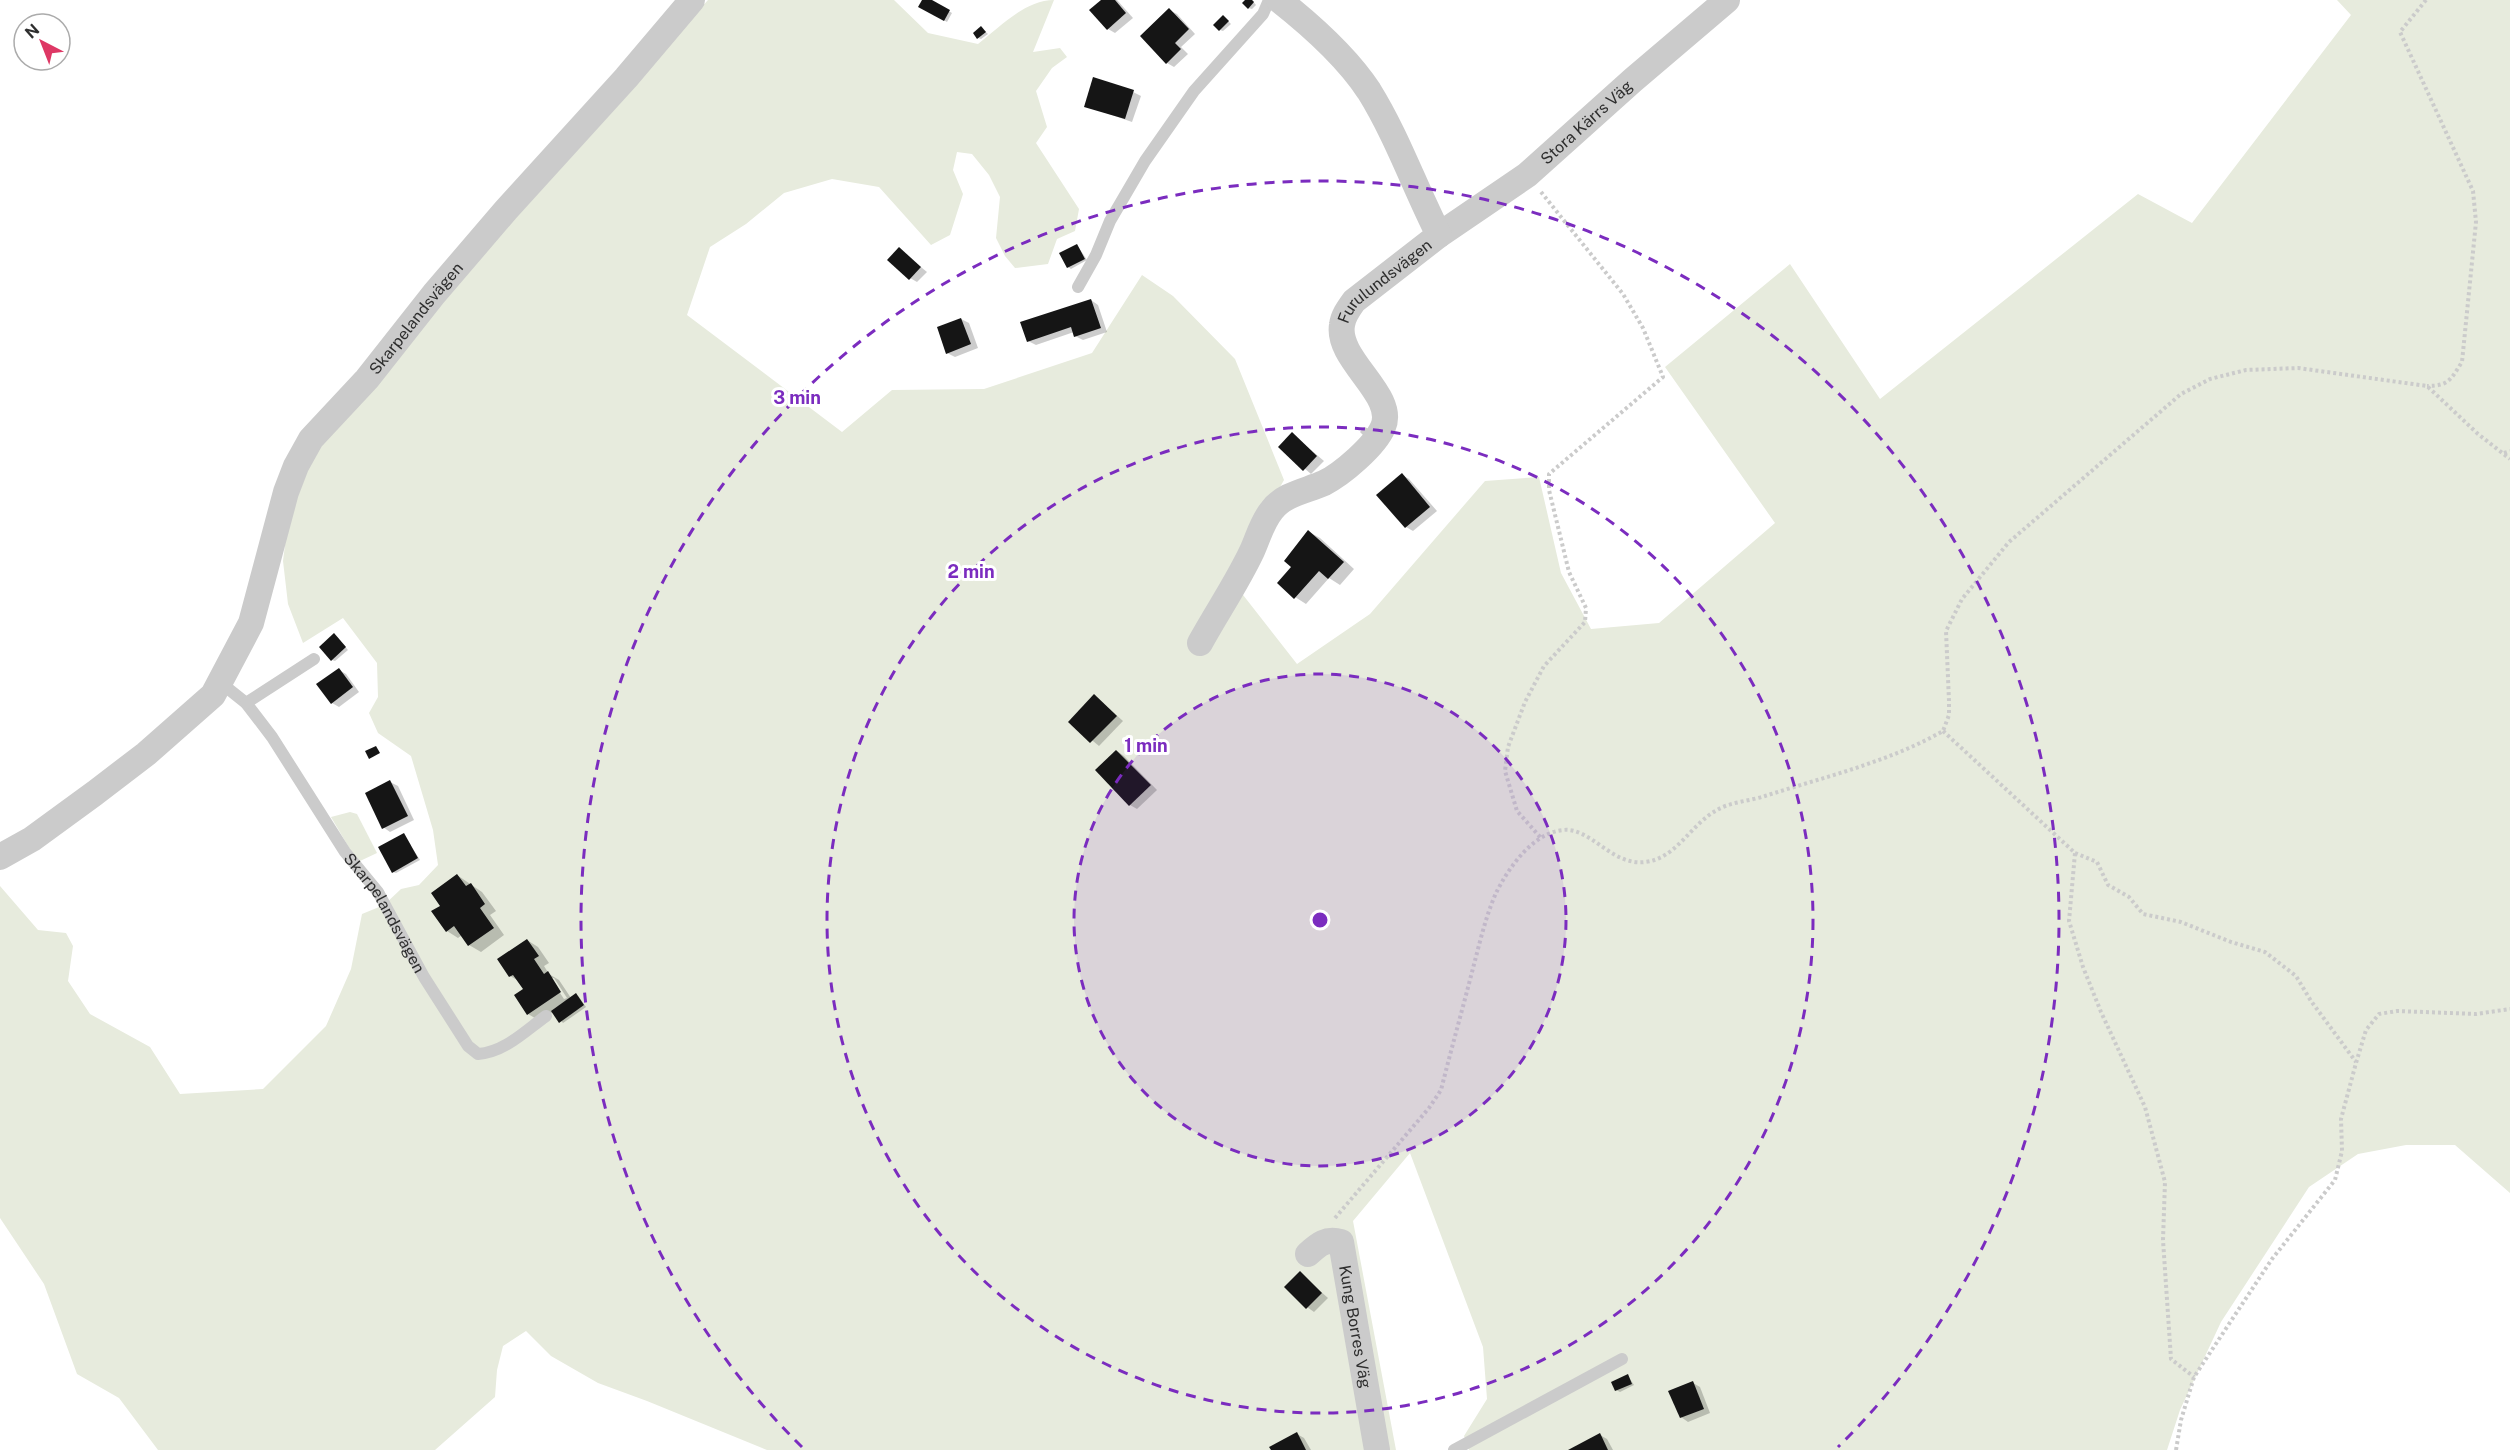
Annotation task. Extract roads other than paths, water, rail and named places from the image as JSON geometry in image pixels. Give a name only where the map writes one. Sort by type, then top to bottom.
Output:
[{"type":"street","name":"Skarpelandsvägen","points":[[0,857],[55,823],[146,754],[201,707],[221,683],[251,623],[286,492],[296,466],[311,439],[367,379],[477,244],[692,0]]},
{"type":"street","name":"Furulundsvägen","points":[[1200,643],[1244,566],[1271,510],[1282,501],[1344,471],[1358,459],[1382,429],[1386,419],[1383,404],[1346,347],[1341,326],[1354,301],[1439,236],[1380,110],[1367,89],[1324,39],[1279,0]]},
{"type":"street","name":"Stora Kärrs Väg","points":[[1439,236],[1527,175],[1726,0]]},
{"type":"street","name":"Kung Borres Väg","points":[[1308,1254],[1319,1244],[1331,1239],[1341,1242],[1377,1450]]},
{"type":"lane","points":[[1078,287],[1096,255],[1110,221],[1145,161],[1194,91],[1263,14],[1269,0]]},
{"type":"lane","points":[[246,703],[314,659]]},
{"type":"lane","name":"Skarpelandsvägen","points":[[221,683],[246,703],[272,737],[345,852],[378,892],[424,977],[468,1046],[478,1054],[490,1053],[500,1049],[546,1016]]},
{"type":"lane","points":[[1454,1450],[1622,1359]]}]
